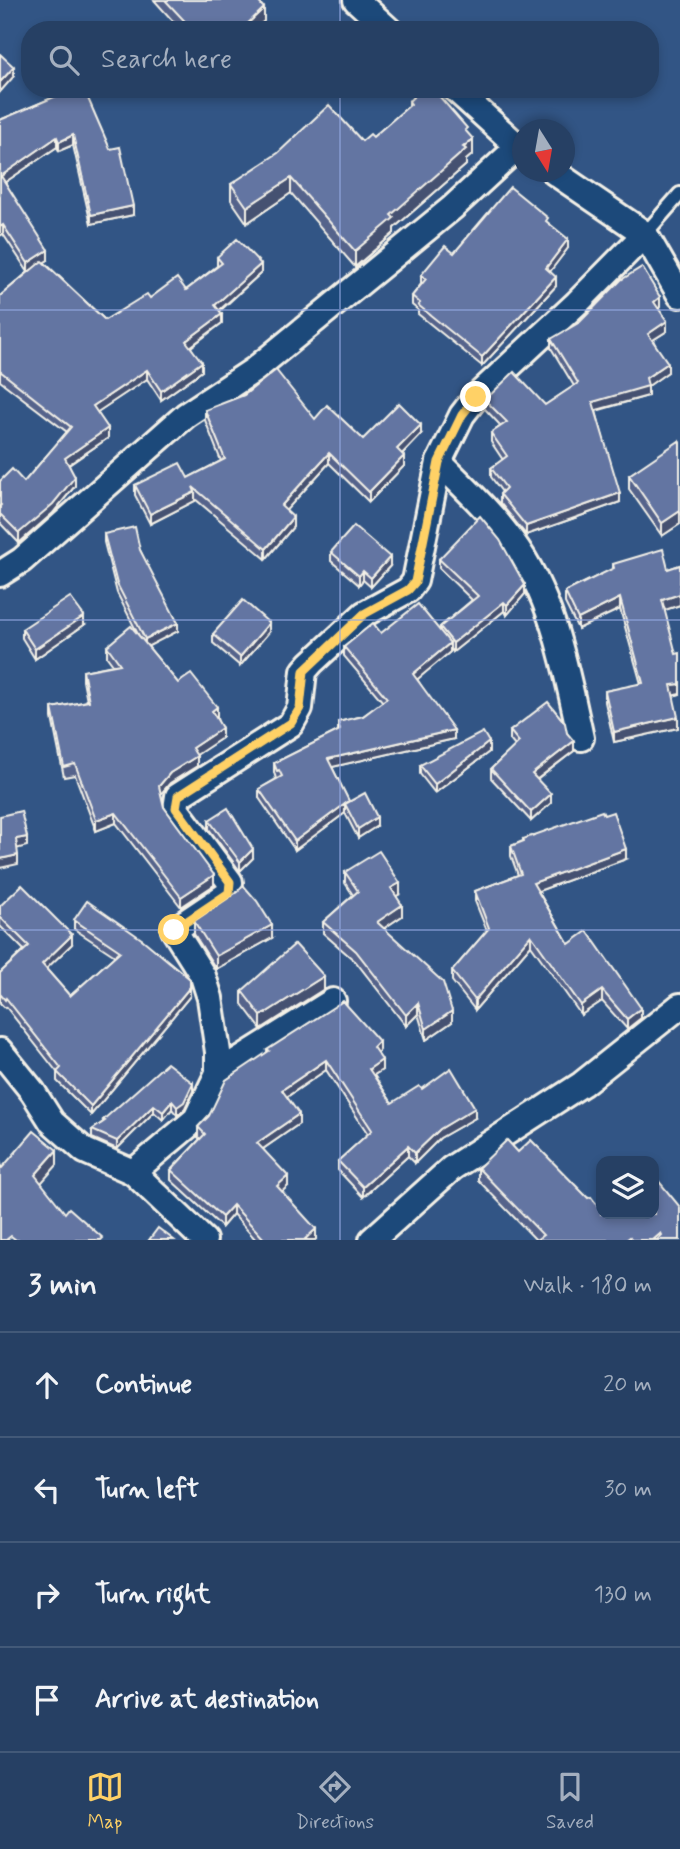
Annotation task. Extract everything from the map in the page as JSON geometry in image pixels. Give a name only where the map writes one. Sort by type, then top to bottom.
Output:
[{"type":"street","points":[[356,0],[379,21]]},
{"type":"street","points":[[465,98],[512,140]]},
{"type":"street","points":[[0,574],[22,560],[186,415],[254,370],[512,156]]},
{"type":"street","points":[[569,182],[645,234],[680,295]]},
{"type":"street","points":[[133,1172],[196,1119],[218,1073],[214,1026],[203,976],[174,930],[229,893],[230,882],[176,808],[178,796],[291,723],[300,708],[304,671],[364,614],[408,590],[415,582],[439,462],[462,415],[476,397],[577,303],[645,234]]},
{"type":"street","points":[[439,462],[506,534],[533,576],[549,612],[582,738]]},
{"type":"street","points":[[218,1073],[333,1001]]},
{"type":"street","points":[[372,1240],[452,1168],[582,1084],[680,1006]]},
{"type":"street","points":[[0,1051],[33,1092],[52,1122],[85,1151],[133,1172],[204,1240]]},
{"type":"lane","points":[[645,234],[680,194]]},
{"type":"building","points":[[165,0],[257,0],[264,8],[250,21],[185,21]]},
{"type":"building","points":[[0,54],[14,67],[0,82]]},
{"type":"building","points":[[52,98],[88,98],[110,149],[120,147],[133,206],[91,215],[73,135],[59,142],[57,137],[1,176],[48,250],[28,263],[3,225],[0,227],[0,120]]},
{"type":"building","points":[[412,98],[441,98],[473,139],[463,147],[466,149],[391,215],[394,218],[355,251],[291,178],[247,207],[231,184],[278,153],[329,105],[362,141],[370,134],[373,137],[411,104],[409,101]]},
{"type":"building","points":[[510,187],[548,218],[546,221],[568,239],[546,268],[556,277],[482,357],[418,305],[420,303],[412,296],[426,279],[421,275],[445,246],[454,253]]},
{"type":"building","points":[[237,239],[261,264],[215,305],[222,314],[186,341],[202,362],[161,391],[147,370],[93,406],[108,428],[65,458],[75,477],[53,504],[19,533],[0,514],[0,481],[12,469],[24,482],[71,427],[0,371],[0,296],[42,261],[105,320],[147,294],[150,298],[177,278],[186,290],[222,263],[217,257]]},
{"type":"building","points":[[642,267],[660,297],[654,302],[667,321],[648,334],[668,363],[646,378],[648,386],[593,402],[620,493],[526,526],[500,494],[506,488],[491,468],[507,456],[491,433],[507,422],[485,400],[514,372],[545,405],[578,383],[551,339],[580,322],[621,280]]},
{"type":"building","points":[[276,370],[315,419],[327,405],[363,439],[399,403],[421,425],[397,449],[404,456],[369,492],[329,453],[281,506],[293,517],[266,549],[193,487],[195,492],[150,514],[135,485],[180,463],[188,478],[225,459],[205,410],[244,395]]},
{"type":"building","points":[[679,441],[680,511],[662,523],[629,475]]},
{"type":"building","points":[[480,516],[500,540],[525,585],[507,605],[504,602],[453,643],[440,627],[478,596],[439,559]]},
{"type":"building","points":[[354,526],[390,557],[371,578],[363,571],[359,576],[331,552]]},
{"type":"building","points":[[135,527],[140,550],[178,623],[145,639],[117,584],[104,534]]},
{"type":"building","points":[[663,549],[668,569],[680,565],[680,594],[662,600],[676,654],[680,653],[680,684],[671,685],[678,717],[614,732],[605,691],[643,683],[620,598],[578,619],[565,592],[614,568],[613,564]]},
{"type":"building","points":[[70,597],[84,616],[35,649],[22,629]]},
{"type":"building","points":[[243,600],[269,623],[240,657],[213,634]]},
{"type":"building","points":[[418,604],[450,643],[413,674],[454,730],[328,759],[349,801],[295,841],[259,789],[282,776],[274,763],[340,730],[338,722],[363,716],[387,698],[344,647],[373,623],[381,633]]},
{"type":"building","points":[[131,626],[178,683],[191,674],[217,707],[212,711],[222,728],[192,748],[197,756],[170,773],[159,786],[164,807],[214,875],[181,897],[116,813],[96,820],[75,764],[64,767],[52,708],[89,701],[83,671],[120,664],[107,646]]},
{"type":"building","points":[[548,702],[565,723],[567,733],[574,741],[532,774],[551,794],[531,812],[491,769],[519,742],[510,731]]},
{"type":"building","points":[[483,732],[489,742],[435,784],[420,765]]},
{"type":"building","points":[[365,793],[377,817],[358,829],[345,804]]},
{"type":"building","points":[[228,808],[253,849],[240,862],[209,820]]},
{"type":"building","points":[[21,811],[27,837],[16,839],[18,855],[0,859],[0,816]]},
{"type":"building","points":[[602,811],[604,815],[613,812],[626,849],[533,883],[569,944],[587,931],[641,1008],[627,1019],[602,990],[581,1005],[531,935],[475,1000],[452,971],[489,928],[475,891],[521,874],[511,846],[524,841],[523,839]]},
{"type":"building","points":[[379,851],[400,883],[391,888],[402,905],[377,922],[443,982],[452,1011],[426,1029],[418,1003],[406,1015],[356,951],[323,922],[358,891],[345,872]]},
{"type":"building","points":[[22,885],[72,935],[42,964],[70,996],[120,951],[74,920],[87,901],[143,940],[190,979],[190,987],[91,1106],[57,1072],[61,1068],[0,994],[0,973],[29,946],[0,917],[0,906]]},
{"type":"building","points":[[243,885],[272,925],[216,956],[194,921]]},
{"type":"building","points":[[295,944],[324,976],[261,1016],[242,991]]},
{"type":"building","points":[[343,1001],[379,1041],[373,1047],[382,1060],[369,1069],[392,1103],[419,1086],[422,1089],[451,1068],[475,1108],[440,1129],[415,1153],[408,1146],[363,1187],[338,1161],[372,1130],[326,1060],[282,1090],[299,1114],[257,1143],[288,1176],[277,1186],[316,1229],[304,1240],[265,1240],[233,1205],[222,1217],[171,1170],[205,1134],[198,1127],[209,1116],[226,1080]]},
{"type":"building","points":[[167,1063],[193,1083],[184,1102],[177,1107],[172,1101],[163,1112],[154,1105],[117,1141],[92,1130],[105,1121],[103,1120]]},
{"type":"building","points":[[34,1131],[57,1150],[35,1175],[65,1213],[69,1208],[103,1238],[101,1240],[16,1240],[11,1236],[0,1240],[0,1161],[2,1168]]},
{"type":"building","points":[[507,1140],[518,1152],[531,1140],[588,1198],[591,1197],[596,1204],[596,1219],[659,1219],[659,1181],[680,1207],[680,1240],[657,1240],[661,1233],[653,1240],[632,1240],[630,1237],[626,1240],[536,1240],[543,1235],[478,1168]]},
{"type":"building","points":[[158,1228],[174,1240],[149,1240]]},
{"type":"route","points":[[174,930],[229,893],[230,882],[176,808],[178,796],[291,723],[300,708],[304,671],[311,663],[364,614],[408,590],[415,582],[439,462],[462,415],[476,397]]}]
